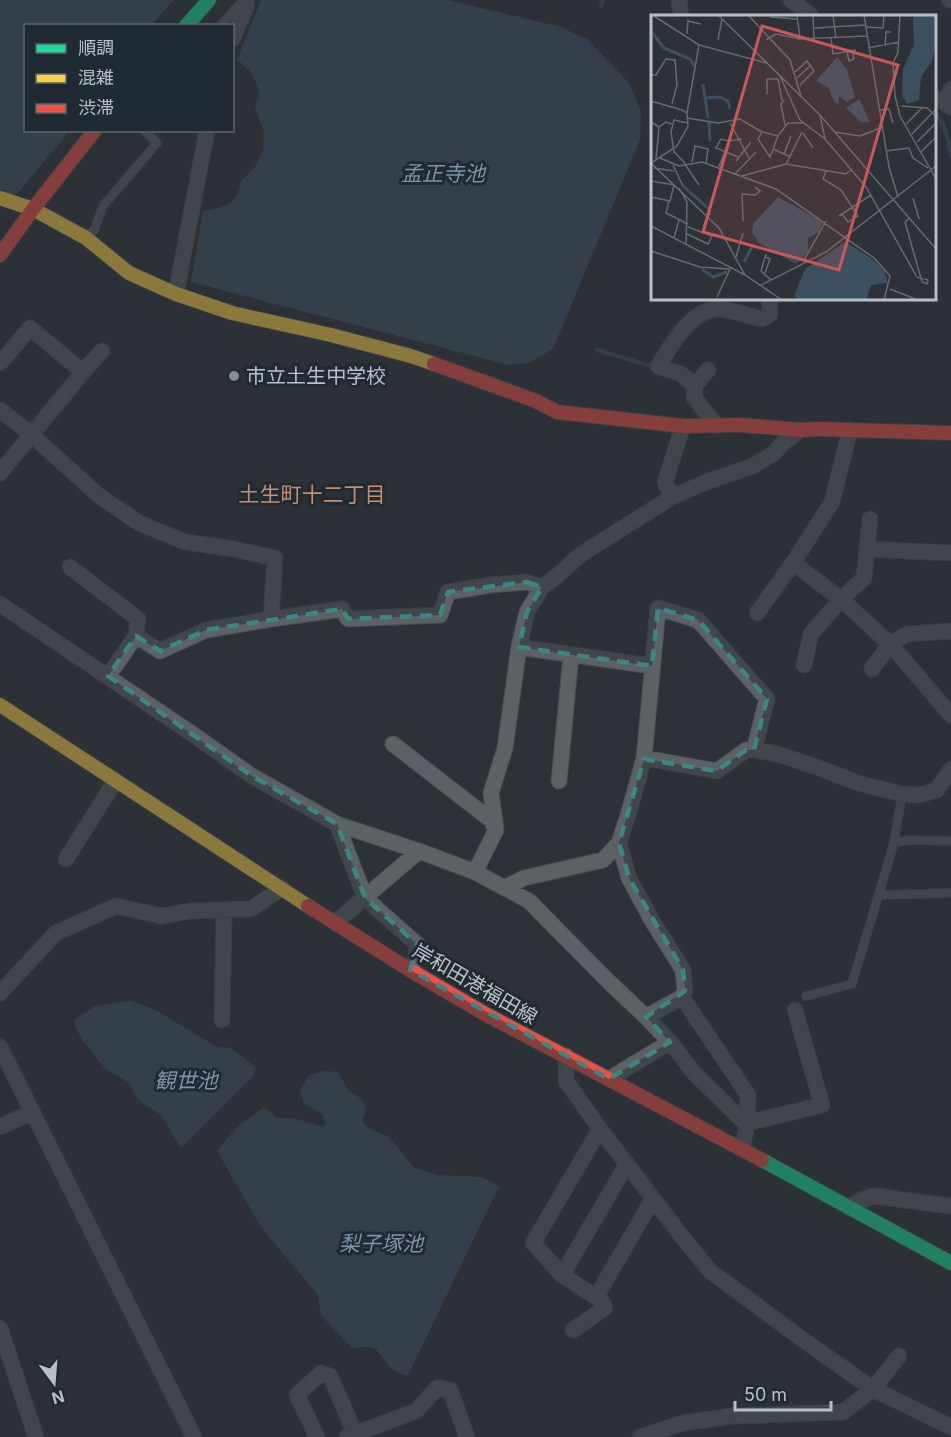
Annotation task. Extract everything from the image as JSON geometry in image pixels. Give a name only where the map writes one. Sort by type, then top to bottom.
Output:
[{"type":"street","points":[[188,24],[209,0]]},
{"type":"street","points":[[679,0],[681,15]]},
{"type":"street","points":[[791,0],[810,15]]},
{"type":"street","points":[[234,34],[245,2]]},
{"type":"street","points":[[943,103],[951,89]]},
{"type":"street","points":[[0,255],[93,132]]},
{"type":"street","points":[[176,294],[207,132]]},
{"type":"street","points":[[0,198],[33,209],[86,238],[129,273],[176,294],[232,312],[411,356],[536,401],[557,412],[683,426],[740,425],[800,430],[951,433]]},
{"type":"street","points":[[695,386],[681,374],[658,366],[680,331],[704,312],[718,309],[763,320],[770,314],[769,300]]},
{"type":"street","points":[[0,363],[30,328],[83,372]]},
{"type":"street","points":[[0,472],[102,351]]},
{"type":"street","points":[[708,370],[695,386],[694,397],[716,426]]},
{"type":"street","points":[[0,410],[32,435],[98,495],[139,523],[185,542],[275,558],[272,618]]},
{"type":"street","points":[[672,497],[665,482],[683,426]]},
{"type":"street","points":[[475,872],[496,830],[491,794],[506,748],[519,647],[527,612],[542,587],[580,555],[672,497],[706,482],[753,466],[774,453],[783,442],[800,430]]},
{"type":"street","points":[[757,613],[793,563],[832,502],[850,430]]},
{"type":"street","points":[[804,665],[811,634],[841,599],[864,578],[870,519]]},
{"type":"street","points":[[867,549],[951,554]]},
{"type":"street","points":[[793,563],[841,599],[890,644],[951,715]]},
{"type":"street","points":[[70,567],[138,619],[136,636],[108,676]]},
{"type":"street","points":[[136,636],[160,651],[206,630],[272,618],[342,609],[348,619],[440,615],[448,592],[527,582],[542,587]]},
{"type":"street","points":[[0,603],[252,776],[337,824],[475,872],[529,901],[646,1017],[670,1042],[695,1074],[747,1125]]},
{"type":"street","points":[[504,888],[524,878],[603,860],[619,843],[644,758],[658,608],[698,620],[767,699],[754,750]]},
{"type":"street","points":[[873,669],[890,644],[907,634],[951,631]]},
{"type":"street","points":[[519,647],[652,666]]},
{"type":"street","points":[[559,781],[571,655]]},
{"type":"street","name":"岸和田港福田線","points":[[0,705],[410,970],[485,1014],[742,1149],[951,1263]]},
{"type":"street","points":[[393,744],[491,820],[496,830]]},
{"type":"street","points":[[644,758],[717,771],[746,750],[754,750],[778,754],[858,783],[902,794],[920,795],[937,789],[951,769]]},
{"type":"street","points":[[74,855],[116,780]]},
{"type":"street","points":[[337,824],[365,898],[418,945],[416,959],[410,970]]},
{"type":"street","points":[[619,843],[629,878],[683,970],[685,991],[682,997],[646,1017]]},
{"type":"street","points":[[335,923],[419,851]]},
{"type":"street","points":[[0,993],[56,933],[116,906],[162,916],[190,911],[251,909],[282,888]]},
{"type":"street","points":[[222,1020],[224,910]]},
{"type":"street","points":[[682,997],[748,1095],[747,1125],[742,1149]]},
{"type":"street","points":[[747,1125],[822,1105],[795,1010]]},
{"type":"street","points":[[609,1079],[670,1042]]},
{"type":"street","points":[[0,1047],[195,1437]]},
{"type":"street","points":[[566,1056],[566,1081],[600,1129],[710,1271],[873,1389],[951,1427]]},
{"type":"street","points":[[0,1127],[32,1112]]},
{"type":"street","points":[[573,1330],[605,1308],[601,1300],[562,1275],[533,1243],[600,1129]]},
{"type":"street","points":[[562,1275],[627,1164]]},
{"type":"street","points":[[848,1207],[873,1196],[951,1206]]},
{"type":"street","points":[[596,1297],[653,1198]]},
{"type":"street","points":[[0,1328],[36,1437]]},
{"type":"street","points":[[640,1437],[684,1430],[733,1416],[843,1412],[873,1389],[899,1356]]},
{"type":"street","points":[[317,1437],[297,1395],[321,1372],[330,1376],[356,1435],[416,1411],[437,1388],[450,1390],[467,1437]]},
{"type":"lane","points":[[222,24],[245,2]]},
{"type":"lane","points":[[86,238],[94,230],[103,206],[157,143],[146,132]]},
{"type":"lane","points":[[806,996],[852,984],[894,843],[902,794]]},
{"type":"lane","points":[[894,843],[909,840],[951,841]]},
{"type":"lane","points":[[878,895],[951,893]]},
{"type":"highlighted area","points":[[527,582],[542,587],[527,612],[519,647],[652,666],[658,608],[698,620],[767,699],[754,750],[746,750],[717,771],[644,759],[619,843],[629,878],[683,970],[685,991],[646,1017],[670,1042],[609,1079],[410,970],[418,945],[365,898],[337,824],[252,776],[108,676],[136,636],[160,651],[206,630],[342,609],[348,619],[440,615],[448,592]]},
{"type":"water","points":[[0,0],[174,0],[152,24],[24,24],[24,132],[69,132],[15,196],[0,192]]},
{"type":"water","name":"孟正寺池","points":[[261,0],[448,0],[561,27],[587,39],[630,84],[641,111],[640,140],[553,349],[529,363],[509,365],[191,282],[203,211],[229,204],[238,194],[241,181],[255,167],[263,150],[264,132],[255,107],[259,94],[256,82],[249,70],[237,60]]},
{"type":"water","name":"観世池","points":[[131,1001],[154,1009],[217,1047],[231,1048],[255,1067],[254,1075],[181,1148],[161,1115],[138,1100],[129,1083],[105,1068],[82,1040],[73,1021],[95,1006]]},
{"type":"water","name":"梨子塚池","points":[[325,1071],[338,1072],[348,1090],[363,1100],[366,1110],[362,1121],[368,1128],[389,1137],[414,1168],[439,1175],[482,1177],[499,1186],[408,1376],[394,1370],[374,1348],[353,1349],[321,1315],[318,1295],[261,1227],[217,1151],[238,1126],[264,1107],[277,1118],[293,1118],[320,1126],[326,1125],[323,1115],[304,1104],[300,1090],[309,1075]]},
{"type":"waterway","points":[[601,6],[603,0]]},
{"type":"waterway","points":[[782,0],[799,15]]},
{"type":"waterway","points":[[936,114],[943,124],[951,157]]},
{"type":"waterway","points":[[597,350],[654,367]]},
{"type":"waterway","points":[[854,1195],[875,1190],[897,1192]]},
{"type":"traffic: fast","points":[[188,24],[209,0]]},
{"type":"traffic: fast","points":[[762,1160],[951,1263]]},
{"type":"traffic: slow","points":[[0,198],[33,209],[86,238],[129,273],[176,294],[232,313],[331,335],[434,364]]},
{"type":"traffic: slow","points":[[0,705],[308,906]]},
{"type":"traffic: jam","points":[[0,255],[93,132]]},
{"type":"traffic: jam","points":[[434,364],[536,401],[557,412],[683,426],[740,425],[800,430],[951,433]]},
{"type":"traffic: jam","points":[[308,906],[485,1014],[762,1160]]},
{"type":"place","name":"市立土生中学校","points":[[234,376]]},
{"type":"district","name":"土生町十二丁目","points":[[312,494]]}]
